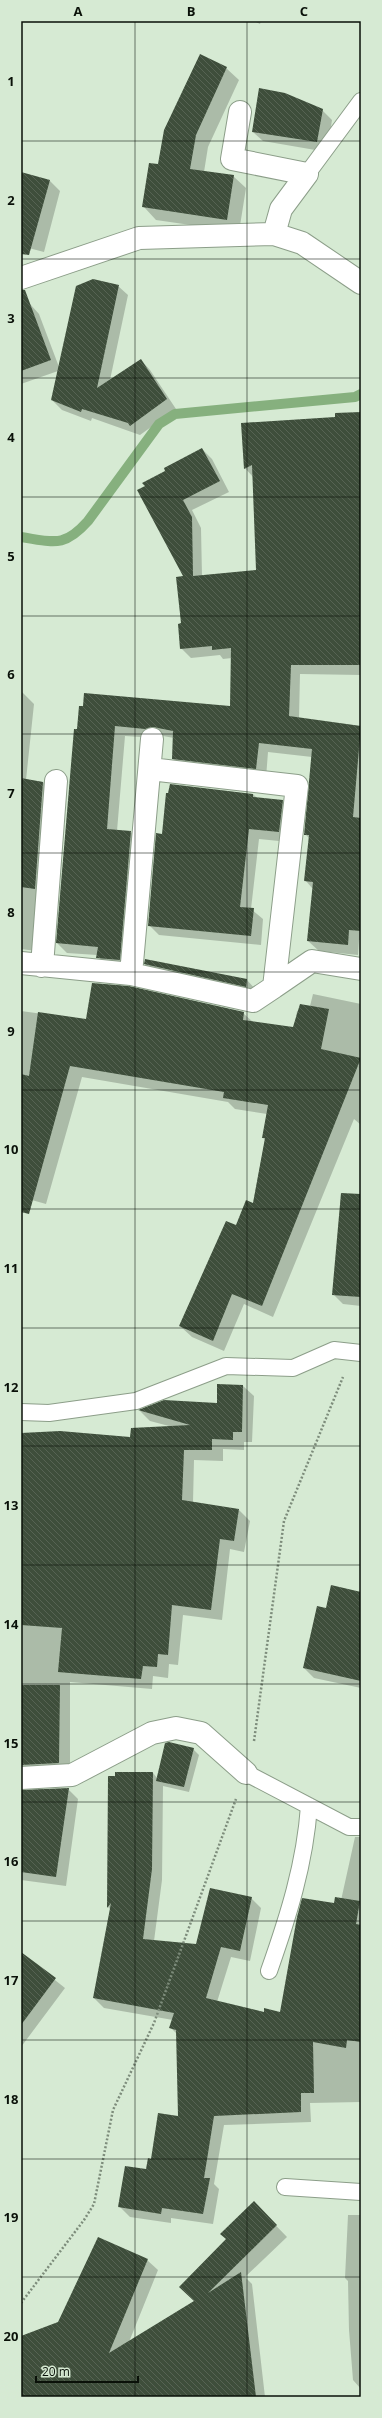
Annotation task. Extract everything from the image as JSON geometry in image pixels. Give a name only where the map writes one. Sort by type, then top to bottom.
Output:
[{"type":"street","points":[[240,112],[232,159],[307,174],[281,209],[274,234]]},
{"type":"street","points":[[21,278],[139,238],[274,234],[302,243],[361,283]]},
{"type":"street","points":[[131,974],[152,738]]},
{"type":"street","points":[[150,769],[297,786],[274,987]]},
{"type":"street","points":[[42,966],[56,781]]},
{"type":"street","points":[[21,963],[131,974],[253,1001],[312,961],[361,969]]},
{"type":"street","points":[[21,1778],[72,1775],[152,1733],[176,1728],[201,1733],[246,1773]]},
{"type":"lane","points":[[307,174],[361,101]]},
{"type":"lane","points":[[21,1412],[49,1413],[136,1401],[226,1366],[293,1368],[334,1350],[361,1353]]},
{"type":"lane","points":[[246,1773],[349,1827],[361,1827]]},
{"type":"lane","points":[[270,1971],[291,1909],[306,1838],[309,1806]]},
{"type":"lane","points":[[285,2187],[361,2192]]},
{"type":"path","points":[[21,2303],[84,2220],[94,2204],[113,2110],[154,2023],[246,1773],[254,1740],[284,1520],[345,1373]]},
{"type":"building","points":[[200,54],[227,67],[196,135],[190,169],[234,175],[227,220],[142,207],[149,163],[158,164],[164,130]]},
{"type":"building","points":[[259,88],[285,93],[323,109],[317,142],[252,132]]},
{"type":"building","points":[[21,172],[50,180],[29,255],[21,254]]},
{"type":"building","points":[[93,279],[119,285],[97,388],[141,359],[167,399],[130,426],[128,423],[82,409],[81,412],[51,400],[76,286]]},
{"type":"building","points":[[21,290],[25,290],[51,360],[21,371]]},
{"type":"building","points":[[361,412],[361,665],[291,665],[289,716],[361,726],[353,817],[361,818],[361,931],[349,930],[348,945],[307,941],[313,882],[304,881],[309,835],[304,835],[312,749],[259,743],[256,769],[172,759],[173,731],[153,727],[145,729],[115,726],[107,829],[131,831],[120,960],[96,958],[98,947],[56,943],[74,729],[77,729],[79,706],[83,706],[84,693],[230,706],[231,648],[212,650],[212,646],[180,649],[178,624],[181,623],[176,577],[183,576],[137,490],[145,486],[142,483],[165,471],[164,468],[202,448],[220,481],[183,500],[192,517],[193,576],[256,570],[252,465],[244,469],[241,423],[335,417],[335,413]]},
{"type":"building","points":[[21,778],[43,782],[35,889],[21,887]]},
{"type":"building","points":[[170,784],[253,794],[253,797],[283,800],[279,832],[249,829],[240,907],[254,908],[251,936],[148,926],[156,833],[162,834],[166,793],[168,793]]},
{"type":"building","points":[[145,959],[247,979],[246,987],[144,964]]},
{"type":"building","points":[[92,983],[129,986],[244,1012],[243,1020],[293,1027],[300,1004],[329,1009],[321,1049],[361,1058],[262,1306],[232,1294],[213,1341],[179,1326],[226,1221],[236,1225],[246,1200],[253,1203],[265,1138],[262,1138],[268,1105],[223,1098],[224,1092],[70,1066],[29,1214],[21,1212],[21,1074],[29,1076],[38,1012],[86,1019]]},
{"type":"building","points":[[341,1193],[361,1194],[361,1297],[332,1295]]},
{"type":"building","points":[[217,1384],[243,1385],[242,1432],[233,1432],[233,1440],[212,1439],[212,1450],[184,1450],[182,1500],[239,1509],[234,1541],[220,1539],[211,1610],[172,1605],[168,1655],[158,1654],[157,1667],[143,1666],[141,1679],[58,1672],[62,1628],[21,1625],[21,1433],[60,1431],[130,1437],[131,1428],[190,1425],[138,1410],[164,1400],[217,1403]]},
{"type":"building","points":[[331,1585],[361,1592],[361,1681],[303,1668],[317,1606],[326,1608]]},
{"type":"building","points":[[21,1685],[60,1685],[59,1763],[21,1765]]},
{"type":"building","points":[[169,1742],[194,1748],[184,1787],[156,1781],[165,1743]]},
{"type":"building","points":[[115,1772],[153,1772],[152,1869],[143,1939],[196,1944],[210,1888],[252,1897],[240,1951],[221,1947],[206,1998],[264,2012],[264,2008],[280,2012],[297,1917],[302,1898],[334,1903],[335,1897],[360,1901],[356,1924],[361,1925],[361,2042],[347,2040],[346,2048],[313,2042],[314,2093],[301,2093],[301,2112],[214,2116],[204,2178],[210,2178],[203,2214],[162,2208],[161,2214],[118,2207],[125,2166],[146,2169],[148,2158],[151,2159],[158,2113],[178,2116],[176,2030],[169,2028],[174,2013],[93,1998],[111,1903],[107,1908],[108,1776],[115,1776]]},
{"type":"building","points":[[69,1788],[56,1877],[21,1872],[21,1790]]},
{"type":"building","points":[[21,1952],[56,1978],[21,2025]]},
{"type":"building","points":[[254,2201],[277,2225],[208,2293],[241,2272],[256,2397],[21,2397],[21,2336],[58,2322],[98,2237],[148,2259],[109,2353],[194,2301],[179,2287],[226,2239],[220,2234]]},
{"type":"waterway","points":[[21,537],[58,541],[72,536],[80,530],[159,424],[175,414],[355,397],[361,394]]}]
